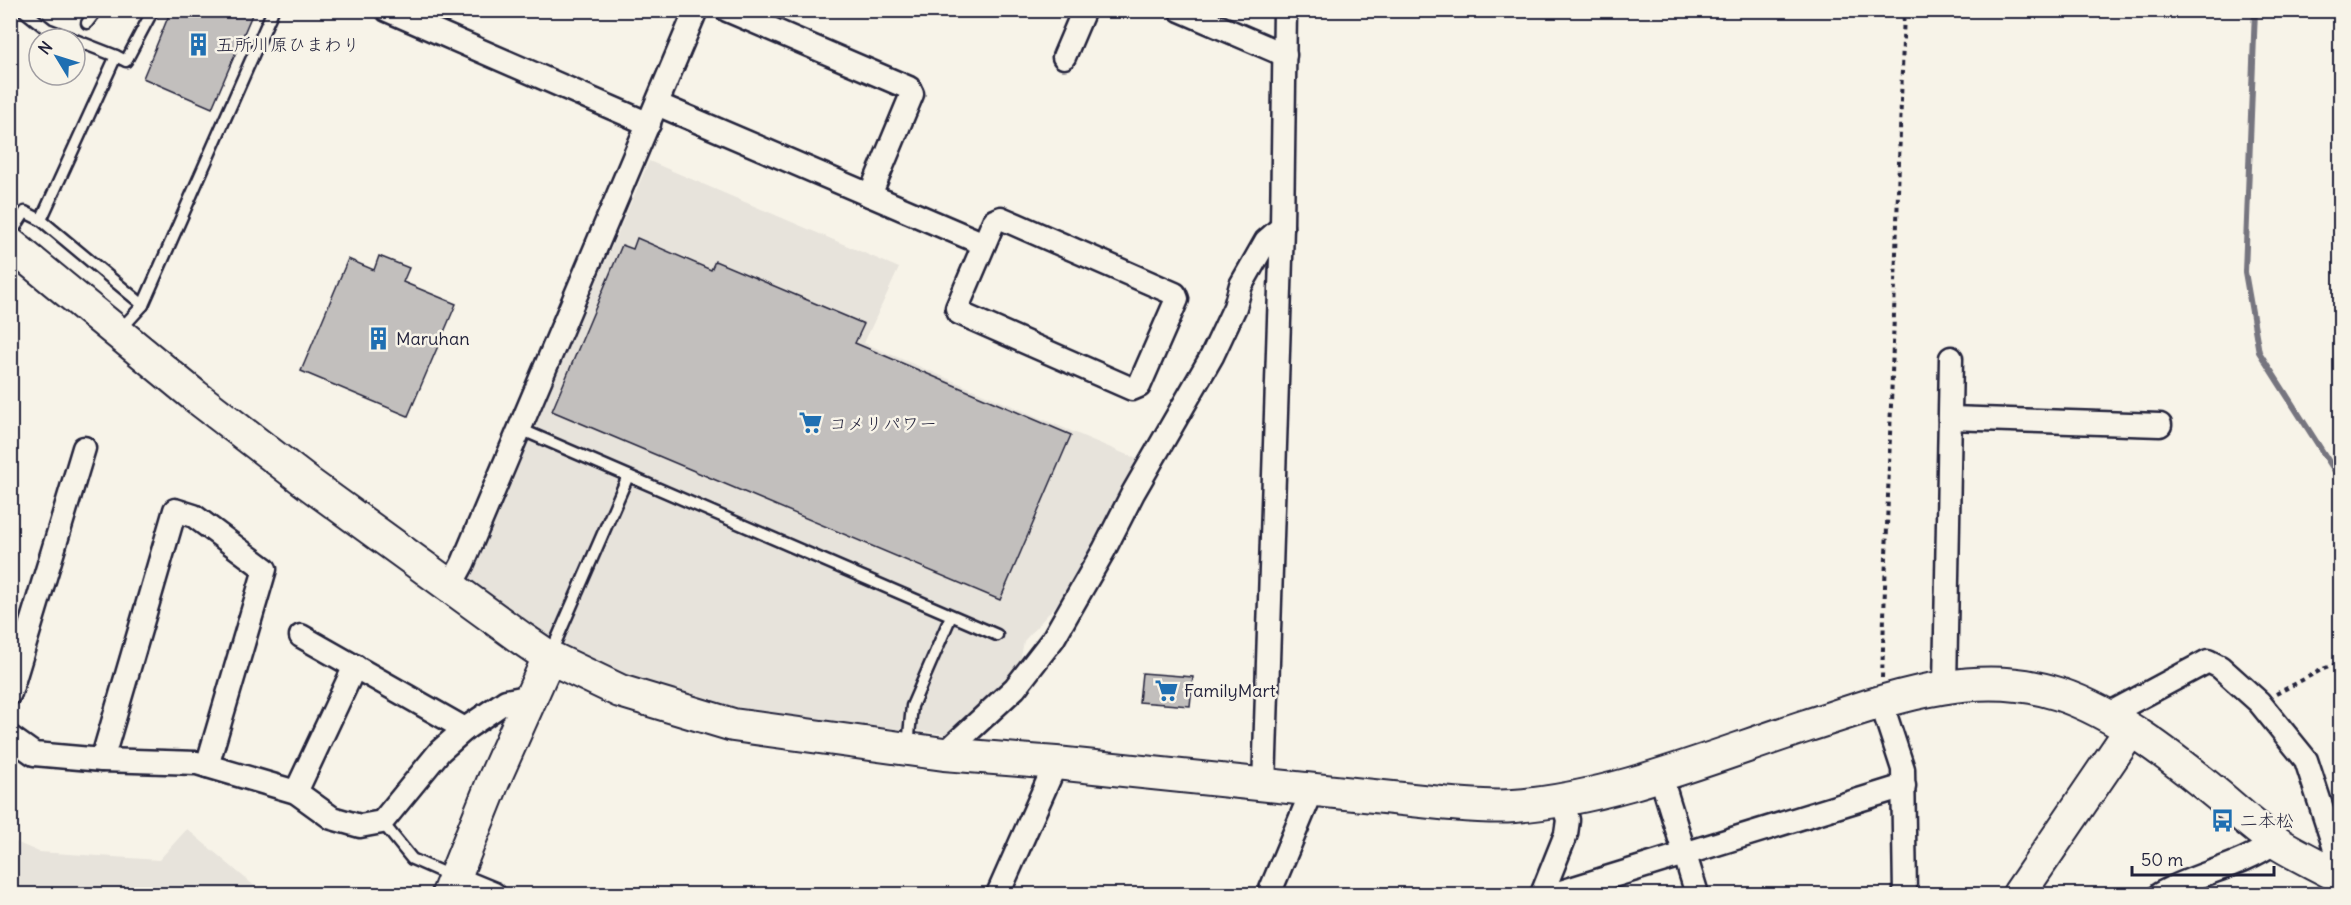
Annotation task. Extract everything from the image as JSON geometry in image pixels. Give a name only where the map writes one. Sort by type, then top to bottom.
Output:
[{"type":"street","points":[[387,10],[653,114],[870,195],[984,244]]},
{"type":"street","points":[[450,587],[463,563],[696,10]]},
{"type":"street","points":[[727,10],[909,88],[912,94],[870,195]]},
{"type":"street","points":[[1064,57],[1084,10]]},
{"type":"street","points":[[1180,10],[1284,55]]},
{"type":"street","points":[[1264,786],[1282,227],[1285,10]]},
{"type":"street","points":[[1001,218],[1175,294],[1177,299],[1139,386],[1132,389],[959,313],[957,308],[984,244],[994,221],[1001,218]]},
{"type":"street","points":[[944,754],[1015,688],[1053,639],[1212,356],[1235,307],[1241,285],[1266,241],[1282,227]]},
{"type":"street","points":[[10,244],[195,396],[298,476],[549,657],[620,692],[733,725],[944,754],[1056,763],[1483,807],[1514,806],[1562,799],[1660,774],[1881,702],[1946,687],[1992,684],[2041,689],[2083,703],[2119,723],[2199,779],[2275,842],[2340,877]]},
{"type":"street","points":[[1946,687],[1951,358]]},
{"type":"street","points":[[1950,418],[2160,425]]},
{"type":"street","points":[[10,693],[84,448]]},
{"type":"street","points":[[102,760],[175,510],[195,516],[265,569],[207,766]]},
{"type":"street","points":[[301,636],[465,729]]},
{"type":"street","points":[[494,894],[452,886],[493,782],[549,657]]},
{"type":"street","points":[[2019,894],[2119,723],[2208,661],[2220,667],[2259,702],[2306,760],[2340,864]]},
{"type":"street","points":[[296,792],[355,666]]},
{"type":"street","points":[[10,737],[34,754],[102,760],[197,763],[296,792],[332,818],[360,826],[382,822],[440,751],[465,729],[506,701],[532,696]]},
{"type":"street","points":[[1881,702],[1903,769],[1905,894]]},
{"type":"street","points":[[998,894],[1056,763]]},
{"type":"street","points":[[1660,774],[1697,894]]},
{"type":"street","points":[[1562,799],[1568,820],[1566,834],[1542,893],[1561,892],[1904,786]]},
{"type":"street","points":[[1269,894],[1312,791]]},
{"type":"street","points":[[2160,894],[2202,875],[2242,862],[2275,842]]},
{"type":"lane","points":[[23,10],[47,27]]},
{"type":"lane","points":[[87,22],[97,10]]},
{"type":"lane","points":[[87,44],[126,61],[153,10]]},
{"type":"lane","points":[[119,332],[143,305],[273,10]]},
{"type":"lane","points":[[41,220],[116,56]]},
{"type":"lane","points":[[10,235],[25,212],[41,220],[143,305]]},
{"type":"lane","points":[[520,429],[997,635]]},
{"type":"lane","points":[[549,657],[628,476]]},
{"type":"lane","points":[[908,749],[912,706],[951,615]]},
{"type":"lane","points":[[382,822],[412,859],[452,886]]},
{"type":"path","points":[[1881,702],[1904,10]]},
{"type":"path","points":[[2259,702],[2340,663]]},
{"type":"shaded area","points":[[649,161],[899,268],[864,343],[1139,460],[1082,576],[1024,641],[1018,672],[1001,685],[982,710],[953,735],[817,720],[690,699],[611,673],[530,626],[467,580]]},
{"type":"shaded area","points":[[187,829],[264,894],[11,894],[11,840],[39,852],[159,860]]},
{"type":"building","name":"五所川原ひまわり","points":[[171,10],[254,10],[212,108],[143,78]]},
{"type":"building","name":"コメリパワー","points":[[637,238],[711,270],[715,261],[864,324],[855,343],[1071,435],[1000,600],[552,411],[622,245],[633,249]]},
{"type":"building","name":"Maruhan","points":[[379,256],[409,268],[403,282],[456,304],[408,416],[301,371],[348,259],[374,270]]},
{"type":"building","name":"FamilyMart","points":[[1142,673],[1193,677],[1190,706],[1139,702]]},
{"type":"waterway","points":[[2255,10],[2245,272],[2259,352],[2340,479]]},
{"type":"place","name":"五所川原ひまわり","points":[[198,44]]},
{"type":"place","name":"Maruhan","points":[[378,338]]},
{"type":"place","name":"コメリパワー","points":[[811,423]]},
{"type":"place","name":"FamilyMart","points":[[1166,690]]},
{"type":"place","name":"二本松","points":[[2222,820]]}]
